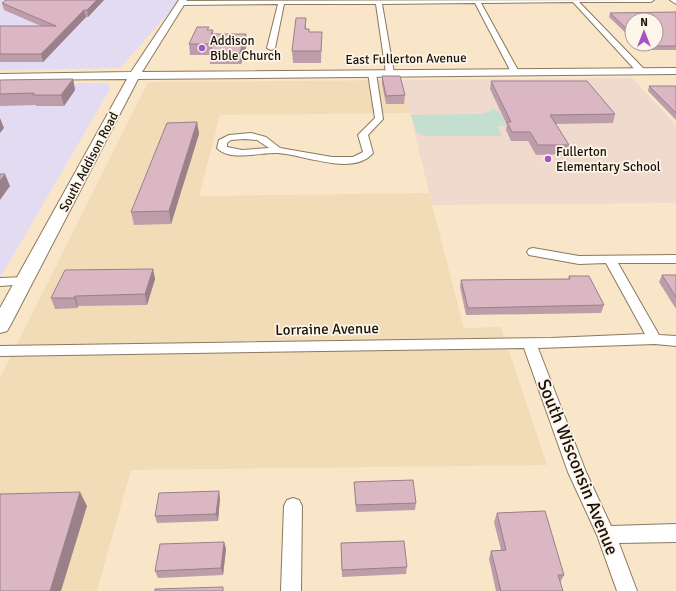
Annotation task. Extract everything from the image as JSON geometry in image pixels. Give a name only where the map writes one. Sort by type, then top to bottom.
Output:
[{"type":"street","points":[[574,0],[641,71]]},
{"type":"street","points":[[182,2],[651,0]]},
{"type":"street","points":[[271,48],[282,1]]},
{"type":"street","points":[[378,1],[390,73]]},
{"type":"street","points":[[476,1],[515,72]]},
{"type":"street","name":"South Addison Road","points":[[0,326],[136,75],[182,2]]},
{"type":"street","name":"East Fullerton Avenue","points":[[0,77],[676,71]]},
{"type":"street","points":[[278,150],[265,139],[257,136],[229,138],[222,142],[222,148],[228,151],[253,152],[278,150],[332,160],[355,160],[368,153],[368,146],[363,135],[379,119],[372,74]]},
{"type":"street","points":[[532,252],[579,260],[676,259]]},
{"type":"street","points":[[610,260],[655,339]]},
{"type":"street","points":[[0,282],[25,281]]},
{"type":"street","name":"Lorraine Avenue","points":[[0,351],[529,343],[655,339],[676,341]]},
{"type":"street","name":"South Wisconsin Avenue","points":[[529,343],[577,472],[606,535],[627,591]]},
{"type":"street","points":[[291,591],[293,506]]},
{"type":"street","points":[[606,535],[676,533]]},
{"type":"shaded area","points":[[0,0],[180,0],[120,68],[0,70]]},
{"type":"shaded area","name":"Fullerton Elementary School","points":[[632,78],[676,125],[676,203],[432,205],[410,113],[400,80]]},
{"type":"shaded area","points":[[400,80],[410,113],[220,115],[199,196],[429,193],[464,328],[501,327],[547,465],[131,470],[97,591],[0,591],[0,378],[148,82]]},
{"type":"shaded area","points":[[109,83],[110,89],[0,278],[0,84]]},
{"type":"green space","points":[[492,109],[499,111],[507,126],[497,126],[502,136],[426,136],[417,133],[411,115],[478,114],[488,112]]},
{"type":"building","points":[[6,0],[97,0],[87,10],[84,10],[41,54],[0,54],[0,26],[56,26],[2,3]]},
{"type":"building","points":[[664,12],[676,12],[676,46],[664,46]]},
{"type":"building","points":[[610,13],[624,13],[624,26]]},
{"type":"building","points":[[296,18],[306,18],[305,29],[309,29],[309,32],[322,32],[321,51],[292,51]]},
{"type":"building","points":[[197,27],[209,27],[207,30],[213,30],[211,34],[246,34],[240,53],[209,53],[213,44],[189,44]]},
{"type":"building","points":[[382,76],[400,76],[405,95],[386,96]]},
{"type":"building","points":[[73,79],[61,95],[33,95],[34,93],[0,94],[0,80]]},
{"type":"building","points":[[491,81],[587,81],[615,114],[550,115],[569,145],[538,145],[530,132],[512,132],[507,122],[511,122]]},
{"type":"building","points":[[649,86],[676,86],[676,113]]},
{"type":"building","points":[[197,122],[169,211],[131,212],[167,123]]},
{"type":"building","points":[[0,174],[5,174],[0,181]]},
{"type":"building","points":[[153,269],[145,294],[51,298],[65,270]]},
{"type":"building","points":[[662,275],[676,275],[676,297]]},
{"type":"building","points":[[569,276],[589,276],[604,305],[468,308],[461,280],[570,279]]},
{"type":"building","points":[[413,480],[416,503],[356,505],[354,482]]},
{"type":"building","points":[[219,491],[216,514],[155,516],[159,493]]},
{"type":"building","points":[[80,492],[50,591],[0,591],[0,494]]},
{"type":"building","points":[[545,511],[564,575],[558,575],[563,591],[501,591],[491,551],[506,550],[497,513]]},
{"type":"building","points":[[404,541],[407,567],[342,570],[341,543]]},
{"type":"building","points":[[224,542],[221,568],[155,571],[160,544]]},
{"type":"building","points":[[223,587],[223,591],[155,591],[155,589]]},
{"type":"place","name":"Addison Bible Church","points":[[202,48]]},
{"type":"place","name":"Fullerton Elementary School","points":[[548,159]]}]
